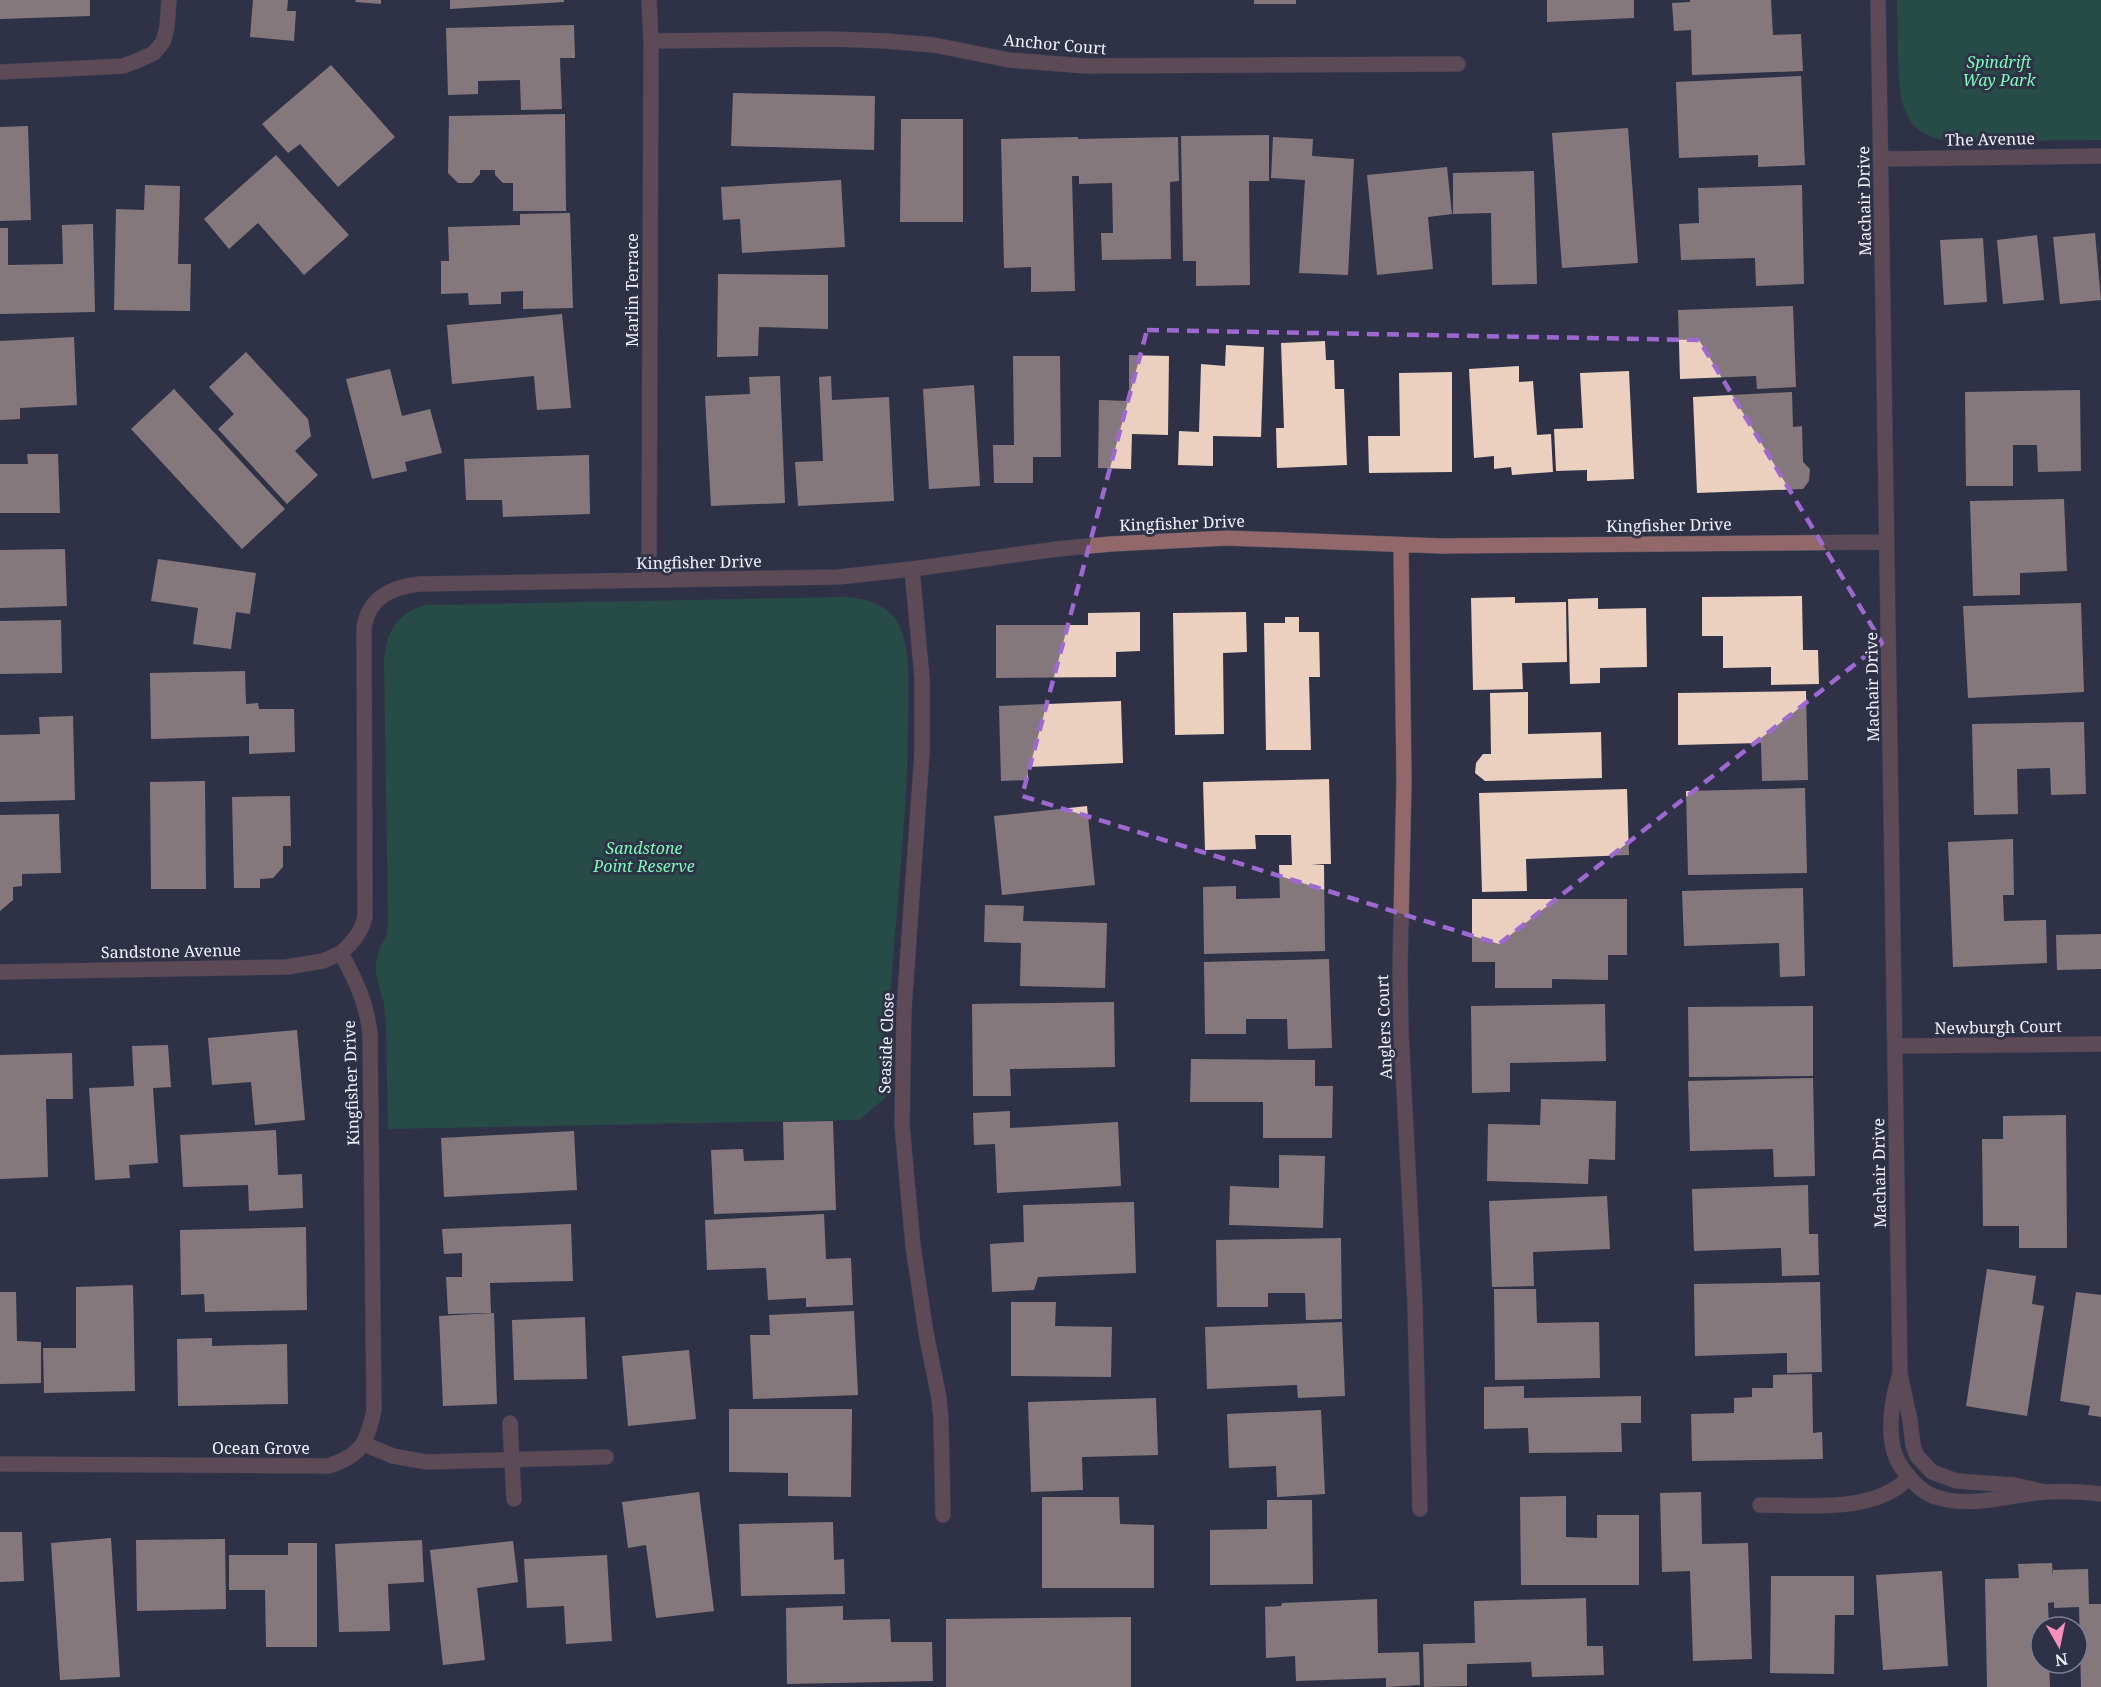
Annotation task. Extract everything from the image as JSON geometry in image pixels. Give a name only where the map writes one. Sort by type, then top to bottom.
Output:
[{"type":"street","points":[[0,72],[105,68],[123,66],[139,60],[154,53],[163,42],[167,27],[169,0]]},
{"type":"street","name":"Marlin Terrace","points":[[649,0],[651,41],[649,580]]},
{"type":"street","name":"Machair Drive","points":[[1878,0],[1900,1374],[1913,1445],[1923,1463],[1932,1472],[1957,1481],[2014,1485],[2045,1492]]},
{"type":"street","name":"Anchor Court","points":[[651,41],[832,39],[886,41],[934,45],[1009,60],[1085,66],[1458,64]]},
{"type":"street","name":"The Avenue","points":[[1880,159],[2101,156]]},
{"type":"street","name":"Kingfisher Drive","points":[[364,1444],[374,1410],[370,1033],[367,1010],[359,988],[341,953],[358,935],[365,916],[363,627],[365,616],[371,606],[392,589],[420,584],[802,578],[912,569],[1057,549],[1227,538],[1452,546],[1887,542]]},
{"type":"street","name":"Anglers Court","points":[[1401,544],[1404,750],[1401,1031],[1416,1305],[1420,1509]]},
{"type":"street","name":"Seaside Close","points":[[912,569],[922,678],[922,753],[904,1009],[902,1125],[914,1257],[941,1420],[943,1515]]},
{"type":"street","name":"Sandstone Avenue","points":[[0,972],[287,967],[323,962],[341,953]]},
{"type":"street","name":"Newburgh Court","points":[[1895,1046],[2101,1044]]},
{"type":"street","name":"Machair Drive","points":[[1900,1374],[1894,1392],[1891,1425],[1898,1461],[1910,1478],[1935,1497],[1954,1501],[1970,1501],[2045,1492],[2101,1494]]},
{"type":"street","points":[[510,1423],[514,1499]]},
{"type":"street","points":[[364,1444],[393,1456],[426,1462],[606,1457]]},
{"type":"street","name":"Ocean Grove","points":[[0,1464],[327,1466],[345,1461],[364,1444]]},
{"type":"street","points":[[1760,1505],[1839,1504],[1861,1501],[1886,1494],[1910,1478],[1923,1463]]},
{"type":"highlighted area","points":[[1147,330],[1699,340],[1882,643],[1499,944],[1022,796]]},
{"type":"green space","name":"Spindrift Way Park","points":[[1897,0],[2101,0],[2101,140],[1948,141],[1920,131],[1905,111],[1899,86]]},
{"type":"green space","name":"Sandstone Point Reserve","points":[[845,597],[869,601],[889,612],[895,618],[903,634],[907,658],[909,698],[906,780],[890,995],[886,1097],[859,1120],[388,1129],[386,1027],[384,1004],[376,975],[376,962],[379,949],[386,937],[388,923],[384,662],[387,642],[394,625],[407,613],[426,605]]},
{"type":"building","points":[[0,0],[90,0],[90,16],[0,19]]},
{"type":"building","points":[[253,0],[288,0],[287,11],[296,11],[294,41],[250,37]]},
{"type":"building","points":[[356,0],[381,0],[381,4],[355,2]]},
{"type":"building","points":[[450,0],[564,0],[564,2],[450,9]]},
{"type":"building","points":[[1254,0],[1296,0],[1296,4],[1254,4]]},
{"type":"building","points":[[1547,0],[1634,0],[1634,18],[1547,22]]},
{"type":"building","points":[[1690,0],[1771,0],[1773,35],[1801,34],[1803,71],[1692,75],[1691,30],[1674,31],[1672,3],[1690,2]]},
{"type":"building","points":[[574,25],[575,58],[560,58],[562,109],[521,110],[520,80],[478,81],[478,94],[448,95],[446,28]]},
{"type":"building","points":[[331,65],[395,137],[338,187],[300,144],[288,153],[262,124]]},
{"type":"building","points":[[1801,76],[1805,165],[1758,167],[1758,155],[1679,158],[1676,82]]},
{"type":"building","points":[[733,93],[875,96],[874,150],[731,146]]},
{"type":"building","points":[[565,114],[566,211],[513,211],[513,183],[503,183],[495,175],[495,170],[480,170],[480,174],[472,183],[458,183],[448,173],[449,116]]},
{"type":"building","points":[[901,119],[963,119],[963,222],[900,222]]},
{"type":"building","points":[[28,126],[31,220],[0,221],[0,127]]},
{"type":"building","points":[[1628,128],[1638,263],[1562,268],[1552,133]]},
{"type":"building","points":[[1269,135],[1269,181],[1249,181],[1250,285],[1196,286],[1196,261],[1183,261],[1181,136]]},
{"type":"building","points":[[1078,137],[1078,139],[1178,137],[1179,181],[1170,182],[1171,259],[1102,260],[1101,233],[1113,233],[1112,183],[1079,184],[1079,176],[1072,176],[1075,291],[1031,292],[1031,267],[1004,268],[1001,139]]},
{"type":"building","points":[[1273,137],[1313,139],[1312,156],[1354,159],[1348,275],[1299,273],[1305,180],[1271,178]]},
{"type":"building","points":[[276,155],[349,235],[304,275],[258,223],[229,249],[204,219]]},
{"type":"building","points":[[1447,167],[1452,214],[1428,217],[1433,269],[1377,275],[1367,175]]},
{"type":"building","points":[[1534,171],[1537,284],[1492,285],[1491,213],[1453,214],[1453,173]]},
{"type":"building","points":[[841,180],[845,247],[742,253],[740,219],[723,220],[721,187]]},
{"type":"building","points":[[145,185],[180,186],[178,264],[191,264],[190,311],[114,310],[116,209],[144,210]]},
{"type":"building","points":[[1802,185],[1804,284],[1756,286],[1755,258],[1681,260],[1679,224],[1699,223],[1698,188]]},
{"type":"building","points":[[570,213],[573,308],[523,309],[523,291],[501,292],[501,304],[469,305],[468,293],[441,294],[441,261],[449,261],[448,227],[520,225],[520,214]]},
{"type":"building","points":[[93,224],[95,312],[0,314],[0,228],[8,228],[8,265],[63,264],[62,225]]},
{"type":"building","points":[[2095,233],[2101,300],[2060,304],[2053,237]]},
{"type":"building","points":[[2037,235],[2044,300],[2003,304],[1997,240]]},
{"type":"building","points":[[1983,238],[1987,302],[1944,305],[1940,240]]},
{"type":"building","points":[[718,274],[828,275],[828,329],[759,327],[758,356],[717,357]]},
{"type":"building","points":[[1793,306],[1796,387],[1757,389],[1756,376],[1680,379],[1678,310]]},
{"type":"building","points":[[562,314],[571,408],[537,410],[534,376],[452,384],[447,325]]},
{"type":"building","points":[[74,337],[77,405],[20,408],[20,419],[0,420],[0,341]]},
{"type":"building","points":[[1325,341],[1326,360],[1334,360],[1335,389],[1344,389],[1347,465],[1277,468],[1276,428],[1284,428],[1281,343]]},
{"type":"building","points":[[1226,345],[1264,347],[1261,437],[1213,436],[1213,466],[1178,465],[1179,431],[1199,432],[1201,364],[1225,366]]},
{"type":"building","points":[[246,352],[308,419],[311,436],[295,451],[318,475],[287,504],[218,429],[234,414],[209,387]]},
{"type":"building","points":[[1129,355],[1169,356],[1168,435],[1132,434],[1131,469],[1098,468],[1099,400],[1129,401]]},
{"type":"building","points":[[1013,356],[1060,356],[1061,457],[1033,457],[1033,483],[994,483],[993,445],[1014,445]]},
{"type":"building","points":[[1519,366],[1519,382],[1533,381],[1537,435],[1551,434],[1553,472],[1512,475],[1511,467],[1494,469],[1494,456],[1474,458],[1469,369]]},
{"type":"building","points":[[390,369],[402,416],[430,409],[442,453],[405,462],[407,471],[372,479],[346,379]]},
{"type":"building","points":[[1629,371],[1634,479],[1587,481],[1587,470],[1556,471],[1554,429],[1583,428],[1580,373]]},
{"type":"building","points":[[1452,372],[1452,472],[1369,473],[1368,436],[1400,436],[1399,373]]},
{"type":"building","points":[[780,376],[785,503],[711,506],[705,396],[750,394],[749,377]]},
{"type":"building","points":[[831,376],[832,400],[889,397],[894,501],[798,506],[795,462],[823,461],[819,377]]},
{"type":"building","points":[[974,385],[980,486],[929,489],[923,389]]},
{"type":"building","points":[[174,389],[285,509],[242,549],[131,429]]},
{"type":"building","points":[[2080,390],[2081,471],[2038,472],[2037,445],[2013,445],[2013,486],[1966,486],[1965,392]]},
{"type":"building","points":[[1792,392],[1793,427],[1802,426],[1803,462],[1810,469],[1809,481],[1803,489],[1697,493],[1693,397]]},
{"type":"building","points":[[27,454],[58,454],[60,513],[0,513],[0,464],[28,464]]},
{"type":"building","points":[[589,455],[590,514],[503,517],[502,500],[466,500],[464,459]]},
{"type":"building","points":[[2064,499],[2067,571],[2020,573],[2020,595],[1973,596],[1970,501]]},
{"type":"building","points":[[65,549],[67,606],[0,608],[0,550]]},
{"type":"building","points":[[158,559],[256,573],[250,614],[236,612],[231,649],[193,644],[198,608],[151,601]]},
{"type":"building","points":[[1802,596],[1803,650],[1818,650],[1819,684],[1771,685],[1771,667],[1723,668],[1723,636],[1702,636],[1702,597]]},
{"type":"building","points":[[1515,597],[1515,603],[1566,602],[1567,662],[1522,663],[1523,689],[1473,690],[1471,598]]},
{"type":"building","points":[[1598,598],[1598,609],[1646,608],[1647,667],[1600,668],[1600,683],[1570,684],[1568,599]]},
{"type":"building","points":[[2081,603],[2084,692],[1968,698],[1963,606]]},
{"type":"building","points":[[1140,612],[1140,651],[1116,652],[1116,677],[996,678],[996,625],[1088,625],[1088,613]]},
{"type":"building","points":[[1246,612],[1247,652],[1223,653],[1224,734],[1175,735],[1173,613]]},
{"type":"building","points":[[1285,617],[1299,617],[1299,632],[1319,632],[1320,677],[1309,677],[1311,750],[1266,750],[1264,623],[1285,623]]},
{"type":"building","points":[[61,620],[62,673],[0,674],[0,621]]},
{"type":"building","points":[[245,671],[246,704],[258,703],[259,709],[294,709],[295,752],[249,754],[249,736],[151,739],[150,673]]},
{"type":"building","points":[[1806,691],[1808,780],[1762,781],[1761,743],[1678,745],[1678,693]]},
{"type":"building","points":[[1528,692],[1528,734],[1601,732],[1602,778],[1485,781],[1475,773],[1476,763],[1483,754],[1491,754],[1490,693]]},
{"type":"building","points":[[1121,701],[1123,763],[1028,767],[1028,780],[1001,781],[999,706]]},
{"type":"building","points":[[73,716],[75,800],[0,802],[0,735],[40,734],[39,717]]},
{"type":"building","points":[[2084,722],[2086,794],[2051,795],[2050,768],[2017,769],[2018,814],[1974,815],[1972,724]]},
{"type":"building","points":[[1329,779],[1331,864],[1311,864],[1324,865],[1325,951],[1204,954],[1203,887],[1236,886],[1236,899],[1280,898],[1279,865],[1292,865],[1291,835],[1255,835],[1256,849],[1205,850],[1203,782]]},
{"type":"building","points":[[205,781],[206,889],[151,889],[150,782]]},
{"type":"building","points":[[1805,788],[1807,873],[1688,875],[1686,791]]},
{"type":"building","points":[[1627,789],[1629,855],[1526,859],[1527,891],[1482,892],[1479,793]]},
{"type":"building","points":[[290,796],[291,846],[283,846],[283,867],[273,878],[260,879],[260,888],[234,888],[232,797]]},
{"type":"building","points":[[1087,806],[1095,885],[1002,895],[994,816]]},
{"type":"building","points":[[59,814],[61,873],[22,874],[22,886],[13,887],[13,900],[0,911],[0,815]]},
{"type":"building","points":[[2013,839],[2014,895],[2003,895],[2004,921],[2046,920],[2047,963],[1953,967],[1948,842]]},
{"type":"building","points":[[1803,888],[1805,976],[1780,977],[1779,943],[1684,946],[1682,891]]},
{"type":"building","points":[[1472,899],[1627,899],[1627,955],[1608,955],[1608,980],[1552,979],[1552,988],[1495,988],[1495,962],[1472,962]]},
{"type":"building","points":[[985,905],[1024,906],[1023,921],[1107,923],[1105,988],[1020,986],[1021,943],[984,942]]},
{"type":"building","points":[[2101,934],[2101,969],[2057,970],[2056,935]]},
{"type":"building","points":[[1329,959],[1332,1048],[1288,1049],[1287,1019],[1246,1019],[1246,1034],[1205,1034],[1204,962]]},
{"type":"building","points":[[1114,1002],[1115,1067],[1010,1069],[1011,1096],[973,1096],[972,1004]]},
{"type":"building","points":[[1605,1004],[1606,1061],[1510,1063],[1510,1092],[1472,1093],[1471,1006]]},
{"type":"building","points":[[1813,1006],[1813,1076],[1689,1077],[1688,1007]]},
{"type":"building","points":[[297,1030],[305,1120],[255,1125],[251,1082],[212,1085],[208,1038]]},
{"type":"building","points":[[168,1045],[171,1087],[153,1088],[158,1163],[129,1165],[130,1178],[95,1180],[89,1088],[134,1086],[132,1046]]},
{"type":"building","points":[[72,1053],[73,1099],[46,1099],[48,1177],[0,1179],[0,1055]]},
{"type":"building","points":[[1191,1059],[1315,1060],[1315,1086],[1333,1086],[1332,1138],[1263,1138],[1263,1102],[1190,1102]]},
{"type":"building","points":[[1813,1078],[1815,1176],[1774,1177],[1773,1149],[1690,1151],[1688,1081]]},
{"type":"building","points":[[1541,1099],[1616,1101],[1615,1160],[1589,1159],[1588,1184],[1487,1181],[1488,1124],[1540,1125]]},
{"type":"building","points":[[1010,1111],[1010,1128],[1118,1122],[1121,1186],[997,1193],[995,1144],[974,1145],[973,1113]]},
{"type":"building","points":[[2066,1115],[2067,1248],[2019,1248],[2019,1226],[1983,1226],[1982,1139],[2003,1139],[2003,1116]]},
{"type":"building","points":[[833,1121],[836,1210],[714,1214],[711,1150],[743,1149],[744,1161],[784,1160],[783,1122]]},
{"type":"building","points":[[276,1130],[278,1175],[302,1174],[303,1208],[249,1211],[248,1185],[183,1187],[180,1135]]},
{"type":"building","points":[[574,1131],[577,1190],[444,1197],[441,1138]]},
{"type":"building","points":[[1279,1155],[1325,1156],[1323,1228],[1229,1225],[1230,1186],[1279,1188]]},
{"type":"building","points":[[1808,1185],[1809,1234],[1818,1234],[1819,1275],[1782,1276],[1781,1248],[1694,1251],[1692,1189]]},
{"type":"building","points":[[1607,1196],[1610,1249],[1533,1252],[1534,1286],[1492,1287],[1489,1201]]},
{"type":"building","points":[[1134,1202],[1136,1273],[1038,1277],[1034,1290],[992,1292],[990,1244],[1024,1242],[1023,1205]]},
{"type":"building","points":[[824,1214],[826,1259],[851,1258],[853,1305],[806,1307],[806,1298],[768,1300],[766,1268],[707,1270],[705,1220]]},
{"type":"building","points":[[571,1224],[573,1281],[490,1283],[491,1313],[448,1314],[446,1277],[462,1277],[462,1253],[444,1254],[442,1229]]},
{"type":"building","points":[[306,1227],[307,1310],[205,1312],[204,1294],[181,1295],[180,1230]]},
{"type":"building","points":[[1341,1238],[1342,1319],[1306,1320],[1305,1293],[1268,1293],[1268,1307],[1217,1307],[1216,1240]]},
{"type":"building","points":[[1987,1269],[2036,1276],[2032,1304],[2044,1306],[2027,1416],[1966,1406]]},
{"type":"building","points":[[1820,1282],[1822,1372],[1787,1373],[1787,1353],[1695,1356],[1694,1284]]},
{"type":"building","points":[[133,1285],[135,1391],[44,1393],[43,1348],[76,1348],[76,1287]]},
{"type":"building","points":[[1494,1289],[1536,1289],[1537,1323],[1599,1322],[1600,1378],[1495,1380]]},
{"type":"building","points":[[0,1292],[16,1292],[17,1341],[41,1342],[41,1383],[0,1384]]},
{"type":"building","points":[[2076,1292],[2101,1295],[2101,1417],[2088,1415],[2090,1406],[2060,1401]]},
{"type":"building","points":[[1011,1302],[1056,1302],[1055,1326],[1112,1327],[1111,1377],[1011,1376]]},
{"type":"building","points":[[854,1311],[858,1395],[753,1399],[750,1335],[770,1335],[769,1315]]},
{"type":"building","points":[[494,1313],[497,1404],[443,1406],[439,1316]]},
{"type":"building","points":[[585,1317],[587,1379],[514,1380],[512,1320]]},
{"type":"building","points":[[1342,1322],[1345,1396],[1298,1398],[1297,1385],[1207,1389],[1205,1327]]},
{"type":"building","points":[[212,1338],[212,1346],[287,1344],[288,1404],[178,1406],[177,1339]]},
{"type":"building","points":[[689,1350],[696,1419],[628,1426],[622,1356]]},
{"type":"building","points":[[1812,1374],[1813,1433],[1822,1432],[1823,1459],[1692,1461],[1691,1414],[1734,1413],[1734,1398],[1752,1397],[1752,1388],[1773,1388],[1773,1375]]},
{"type":"building","points":[[1524,1386],[1524,1398],[1641,1396],[1641,1423],[1621,1423],[1622,1452],[1529,1453],[1528,1428],[1484,1429],[1484,1387]]},
{"type":"building","points":[[1156,1398],[1158,1455],[1082,1457],[1083,1490],[1031,1492],[1028,1402]]},
{"type":"building","points":[[729,1409],[852,1409],[851,1497],[788,1496],[788,1473],[729,1472]]},
{"type":"building","points":[[1321,1410],[1325,1494],[1277,1497],[1276,1466],[1229,1468],[1227,1414]]},
{"type":"building","points":[[699,1492],[714,1611],[656,1618],[646,1545],[628,1548],[622,1502]]},
{"type":"building","points":[[1701,1492],[1702,1544],[1748,1543],[1752,1659],[1693,1661],[1690,1571],[1662,1572],[1660,1493]]},
{"type":"building","points":[[1566,1496],[1566,1537],[1597,1538],[1597,1515],[1639,1515],[1639,1585],[1521,1585],[1520,1497]]},
{"type":"building","points":[[1042,1497],[1119,1497],[1120,1524],[1154,1525],[1154,1588],[1042,1588]]},
{"type":"building","points":[[1267,1500],[1312,1500],[1313,1584],[1210,1585],[1210,1530],[1267,1529]]},
{"type":"building","points":[[833,1522],[834,1560],[844,1559],[845,1594],[741,1596],[739,1524]]},
{"type":"building","points":[[0,1532],[22,1532],[24,1581],[0,1582]]},
{"type":"building","points":[[111,1538],[120,1677],[60,1680],[51,1543]]},
{"type":"building","points":[[225,1539],[226,1609],[137,1611],[136,1540]]},
{"type":"building","points":[[422,1540],[424,1582],[388,1584],[390,1631],[339,1632],[335,1544]]},
{"type":"building","points":[[513,1541],[518,1582],[477,1588],[485,1660],[443,1665],[430,1550]]},
{"type":"building","points":[[288,1543],[317,1543],[317,1647],[266,1647],[265,1590],[229,1590],[229,1555],[288,1555]]},
{"type":"building","points":[[607,1555],[612,1641],[566,1644],[564,1606],[527,1608],[524,1559]]},
{"type":"building","points":[[2052,1563],[2053,1578],[2053,1570],[2088,1569],[2089,1604],[2101,1604],[2101,1687],[2081,1687],[2081,1675],[2089,1675],[2089,1615],[2079,1615],[2079,1607],[2054,1608],[2054,1602],[2048,1603],[2048,1615],[2029,1615],[2029,1675],[2050,1675],[2050,1687],[1987,1687],[1985,1579],[2019,1578],[2018,1564]]},
{"type":"building","points":[[1942,1571],[1948,1666],[1883,1670],[1876,1575]]},
{"type":"building","points":[[1771,1576],[1854,1576],[1854,1615],[1835,1615],[1834,1674],[1770,1673]]},
{"type":"building","points":[[1586,1598],[1587,1646],[1603,1646],[1604,1675],[1532,1677],[1531,1662],[1467,1664],[1467,1686],[1424,1687],[1423,1644],[1475,1643],[1474,1601]]},
{"type":"building","points":[[1377,1599],[1378,1653],[1419,1652],[1420,1685],[1386,1687],[1386,1678],[1296,1681],[1295,1656],[1266,1658],[1265,1607],[1281,1606],[1282,1603]]},
{"type":"building","points":[[843,1606],[843,1620],[890,1619],[891,1642],[932,1642],[933,1681],[787,1684],[786,1608]]},
{"type":"building","points":[[1131,1617],[1131,1687],[946,1687],[946,1619]]}]
